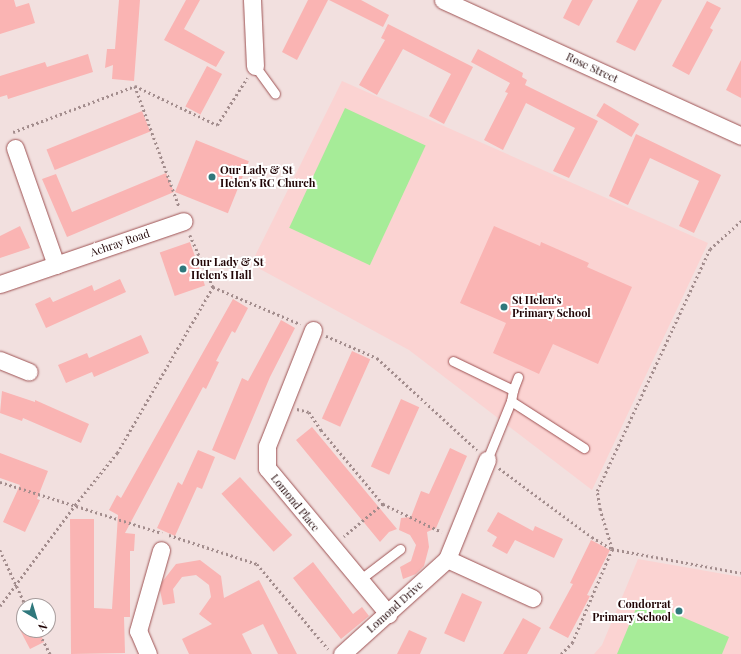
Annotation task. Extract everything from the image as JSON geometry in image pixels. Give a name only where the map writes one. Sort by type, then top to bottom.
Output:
[{"type":"street","points":[[252,0],[255,66]]},
{"type":"street","name":"Rose Street","points":[[443,0],[741,136]]},
{"type":"street","points":[[12,140],[56,265]]},
{"type":"street","name":"Achray Road","points":[[0,284],[184,221]]},
{"type":"street","name":"Lomond Place","points":[[313,330],[267,446],[267,468],[358,581],[388,614]]},
{"type":"street","points":[[0,360],[29,372]]},
{"type":"street","name":"Lomond Drive","points":[[342,654],[388,614],[447,559],[487,460]]},
{"type":"street","points":[[148,654],[138,631],[161,550]]},
{"type":"street","points":[[447,559],[532,598]]},
{"type":"lane","points":[[255,66],[275,94]]},
{"type":"lane","points":[[453,361],[513,390]]},
{"type":"lane","points":[[487,460],[511,401],[518,377]]},
{"type":"lane","points":[[511,401],[584,448]]},
{"type":"lane","points":[[358,581],[400,549]]},
{"type":"path","points":[[12,140],[135,86],[217,125],[255,66]]},
{"type":"path","points":[[135,86],[184,221],[213,287],[377,358],[487,460],[592,538],[612,549],[741,573]]},
{"type":"path","points":[[561,654],[572,643],[612,549],[600,510],[597,491],[710,249],[741,221]]},
{"type":"path","points":[[0,606],[15,583],[75,504],[117,453],[213,287]]},
{"type":"path","points":[[283,405],[309,412],[321,430],[383,504],[456,538]]},
{"type":"path","points":[[0,482],[75,504],[257,564],[332,654]]},
{"type":"path","points":[[331,548],[383,504]]},
{"type":"path","points":[[0,550],[22,598]]},
{"type":"path","points":[[42,638],[50,654]]},
{"type":"shaded area","name":"St Helen's Primary School","points":[[342,81],[708,243],[592,490],[409,350],[251,264]]},
{"type":"shaded area","name":"Condorrat Primary School","points":[[638,559],[741,577],[741,654],[594,654],[602,645]]},
{"type":"green space","points":[[345,108],[426,146],[370,265],[289,228]]},
{"type":"green space","points":[[640,599],[729,637],[722,654],[617,654]]},
{"type":"building","points":[[0,0],[14,0],[16,7],[29,3],[35,23],[0,34]]},
{"type":"building","points":[[119,0],[140,0],[134,81],[112,79],[113,65],[105,68],[107,49],[115,49]]},
{"type":"building","points":[[186,0],[200,0],[184,29],[225,52],[216,67],[164,40]]},
{"type":"building","points":[[308,0],[328,0],[297,60],[282,52]]},
{"type":"building","points":[[329,0],[361,0],[389,15],[383,27]]},
{"type":"building","points":[[572,0],[593,0],[579,26],[563,18]]},
{"type":"building","points":[[638,0],[662,0],[635,51],[616,42]]},
{"type":"building","points":[[707,1],[721,8],[710,28],[713,30],[689,75],[672,66]]},
{"type":"building","points":[[388,24],[473,67],[444,124],[429,116],[451,74],[403,49],[377,95],[359,85],[385,40],[381,38]]},
{"type":"building","points":[[478,49],[523,73],[522,77],[527,80],[525,85],[598,121],[569,178],[553,171],[575,128],[526,103],[503,150],[484,140],[508,93],[505,92],[510,83],[471,62]]},
{"type":"building","points":[[88,54],[93,72],[8,99],[7,95],[0,97],[0,76],[45,62],[47,67]]},
{"type":"building","points":[[741,60],[741,98],[726,90]]},
{"type":"building","points":[[207,66],[222,74],[200,115],[185,107]]},
{"type":"building","points":[[604,103],[639,124],[631,137],[596,116]]},
{"type":"building","points":[[142,111],[150,131],[55,170],[47,150]]},
{"type":"building","points":[[636,134],[721,175],[694,233],[679,226],[699,181],[650,158],[628,205],[609,196]]},
{"type":"building","name":"Our Lady & St Helen's RC Church","points":[[196,140],[249,161],[228,213],[175,192]]},
{"type":"building","points":[[166,173],[174,192],[67,237],[42,179],[56,174],[72,212]]},
{"type":"building","points":[[20,226],[30,248],[0,258],[0,236]]},
{"type":"building","points":[[494,226],[540,246],[541,242],[589,263],[587,267],[632,287],[598,364],[553,344],[539,374],[493,353],[506,323],[460,303]]},
{"type":"building","name":"Our Lady & St Helen's Hall","points":[[190,242],[205,285],[175,296],[160,252]]},
{"type":"building","points":[[120,279],[126,292],[46,328],[35,304],[50,297],[53,302],[92,285],[94,291]]},
{"type":"building","points":[[233,299],[248,308],[235,333],[232,331],[216,361],[219,362],[206,389],[203,387],[125,533],[135,534],[134,551],[130,551],[130,617],[124,617],[125,653],[71,654],[70,519],[94,519],[94,608],[112,609],[118,515],[109,510],[117,495],[121,498]]},
{"type":"building","points":[[281,320],[295,328],[270,377],[235,460],[212,450],[242,378],[248,381]]},
{"type":"building","points":[[141,335],[149,353],[94,377],[92,372],[66,383],[58,365],[87,353],[89,358]]},
{"type":"building","points":[[352,351],[370,359],[340,427],[322,419]]},
{"type":"building","points":[[2,391],[35,402],[35,400],[89,424],[81,443],[23,418],[22,421],[0,413]]},
{"type":"building","points":[[401,399],[419,407],[389,475],[371,467]]},
{"type":"building","points":[[312,427],[397,529],[389,532],[380,542],[296,440]]},
{"type":"building","points":[[450,448],[467,456],[436,528],[427,532],[429,547],[424,566],[416,574],[403,579],[400,567],[411,561],[416,545],[410,535],[399,530],[401,518],[411,517],[421,491],[429,494]]},
{"type":"building","points":[[198,450],[215,457],[202,489],[197,487],[175,536],[157,528],[178,482],[182,485]]},
{"type":"building","points":[[0,453],[48,471],[37,499],[40,500],[25,532],[3,522],[20,485],[0,478]]},
{"type":"building","points":[[240,477],[292,535],[274,552],[221,494]]},
{"type":"building","points":[[498,512],[533,531],[535,526],[563,539],[554,558],[515,540],[507,554],[492,546],[497,537],[487,531]]},
{"type":"building","points":[[591,540],[610,550],[587,595],[590,596],[568,638],[549,628],[573,584],[570,583]]},
{"type":"building","points":[[200,560],[221,576],[224,598],[259,580],[297,654],[278,654],[263,624],[242,634],[252,654],[189,654],[182,639],[212,624],[199,614],[211,597],[209,585],[196,575],[182,577],[173,589],[175,603],[163,605],[160,590],[162,582],[176,564]]},
{"type":"building","points":[[313,562],[353,614],[362,607],[369,616],[341,639],[293,578]]},
{"type":"building","points":[[462,593],[482,602],[464,642],[444,633]]},
{"type":"building","points":[[523,618],[541,628],[527,654],[503,654]]},
{"type":"building","points":[[409,630],[427,638],[420,654],[397,654]]},
{"type":"building","points":[[24,638],[42,638],[44,642],[30,649]]},
{"type":"place","name":"Our Lady & St Helen's RC Church","points":[[212,177]]},
{"type":"place","name":"Our Lady & St Helen's Hall","points":[[183,269]]},
{"type":"place","name":"St Helen's Primary School","points":[[504,307]]},
{"type":"place","name":"Condorrat Primary School","points":[[679,611]]}]
